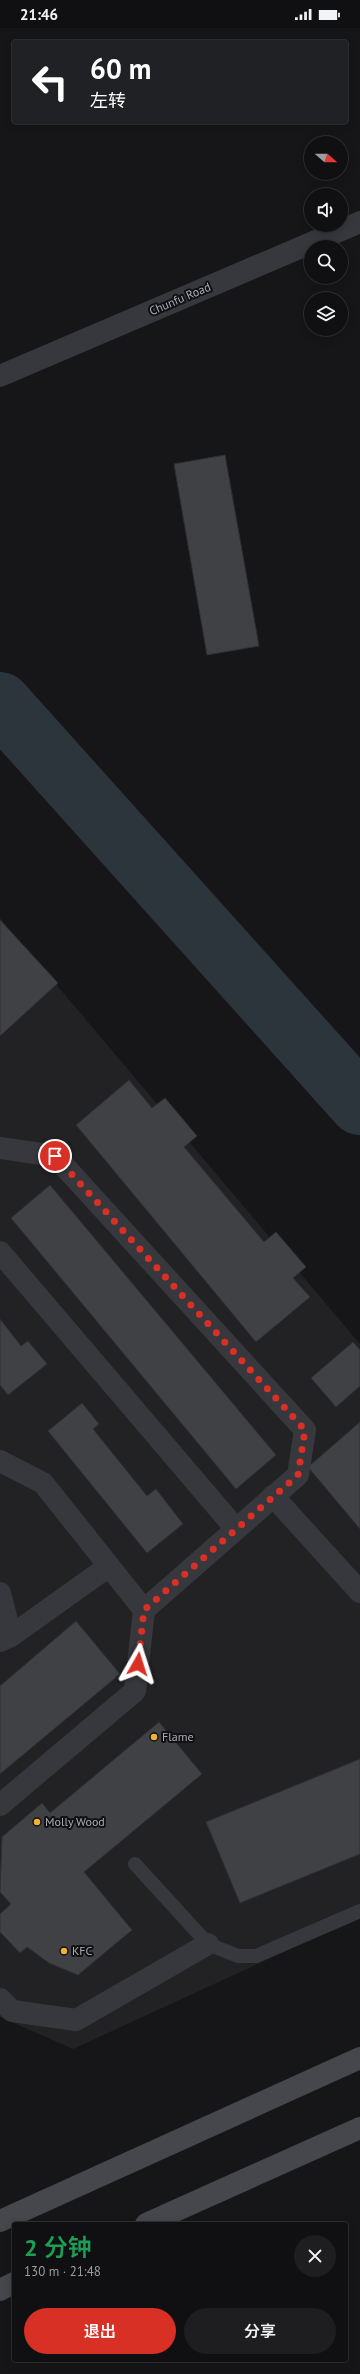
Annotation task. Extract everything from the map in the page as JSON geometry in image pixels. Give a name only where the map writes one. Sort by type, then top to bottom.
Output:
[{"type":"main road","points":[[0,2221],[360,2058]]},
{"type":"main road","points":[[150,2222],[360,2128]]},
{"type":"main road","points":[[0,2290],[12,2284]]},
{"type":"street","name":"Chunfu Road","points":[[0,376],[360,222]]},
{"type":"street","points":[[0,1148],[55,1156],[305,1430],[298,1475],[144,1610],[135,1691],[0,1805]]},
{"type":"street","points":[[0,1252],[236,1529]]},
{"type":"street","points":[[0,1461],[43,1483],[144,1610]]},
{"type":"street","points":[[273,1496],[360,1592]]},
{"type":"street","points":[[0,1593],[6,1638],[109,1566]]},
{"type":"street","points":[[0,1999],[12,2011],[76,2020],[208,1944]]},
{"type":"lane","points":[[135,1864],[208,1944],[238,1956],[256,1956],[360,1911]]},
{"type":"shaded area","points":[[0,918],[360,1344],[360,1917],[73,2049],[0,2017]]},
{"type":"building","points":[[225,455],[259,646],[207,655],[174,464]]},
{"type":"building","points":[[0,920],[58,983],[0,1036]]},
{"type":"building","points":[[129,1080],[152,1108],[165,1098],[197,1136],[184,1147],[264,1242],[276,1232],[306,1267],[293,1278],[310,1297],[256,1342],[76,1125]]},
{"type":"building","points":[[50,1185],[276,1455],[236,1489],[11,1218]]},
{"type":"building","points":[[0,1319],[21,1346],[28,1341],[47,1364],[8,1395],[0,1385]]},
{"type":"building","points":[[353,1342],[360,1350],[360,1386],[336,1407],[311,1378]]},
{"type":"building","points":[[82,1403],[99,1424],[93,1429],[147,1496],[156,1489],[183,1524],[147,1553],[48,1431]]},
{"type":"building","points":[[360,1422],[360,1529],[308,1467]]},
{"type":"building","points":[[76,1621],[120,1674],[0,1774],[0,1686]]},
{"type":"building","points":[[159,1722],[202,1774],[84,1872],[132,1930],[78,1975],[49,1963],[27,1947],[20,1953],[0,1932],[0,1914],[11,1904],[0,1892],[2,1837],[42,1803],[50,1813]]},
{"type":"building","points":[[360,1759],[360,1854],[240,1903],[206,1822]]},
{"type":"waterway","points":[[0,703],[360,1104]]},
{"type":"place","name":"Flame","points":[[154,1737]]},
{"type":"place","name":"Molly Wood","points":[[37,1822]]},
{"type":"place","name":"KFC","points":[[64,1951]]},
{"type":"route","points":[[55,1156],[305,1430],[298,1475],[144,1610],[138,1664]]}]
